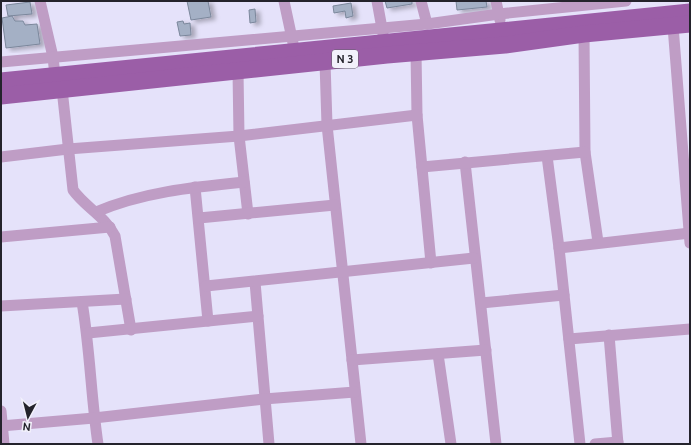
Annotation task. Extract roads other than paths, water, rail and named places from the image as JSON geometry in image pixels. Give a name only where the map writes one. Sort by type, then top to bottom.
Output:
[{"type":"main road","name":"N 3","points":[[1,96],[58,82],[293,44],[500,22],[587,15],[690,12]]},
{"type":"main road","name":"N 3","points":[[1,81],[58,82],[238,71],[416,52],[505,45],[587,15],[672,26],[690,24]]},
{"type":"street","points":[[40,1],[58,82],[73,190],[80,201],[96,212],[110,227],[114,236],[131,330]]},
{"type":"street","points":[[1,62],[53,57],[293,44],[284,1]]},
{"type":"street","points":[[377,1],[383,35],[427,24],[500,22],[496,1]]},
{"type":"street","points":[[421,1],[427,24]]},
{"type":"street","points":[[598,242],[585,152],[587,15],[626,1]]},
{"type":"street","points":[[559,248],[598,242],[690,236],[672,26]]},
{"type":"street","points":[[416,52],[417,115],[431,262]]},
{"type":"street","points":[[325,62],[327,125],[352,360],[354,392],[361,444]]},
{"type":"street","points":[[238,71],[239,136],[248,214]]},
{"type":"street","points":[[1,157],[68,149],[239,136],[417,115]]},
{"type":"street","points":[[422,167],[585,152]]},
{"type":"street","points":[[547,156],[559,248],[580,444]]},
{"type":"street","points":[[465,162],[474,258],[481,303],[496,444]]},
{"type":"street","points":[[96,212],[116,204],[195,187],[244,182]]},
{"type":"street","points":[[195,187],[206,286],[208,321]]},
{"type":"street","points":[[199,218],[335,205]]},
{"type":"street","points":[[1,237],[110,227]]},
{"type":"street","points":[[206,286],[474,258]]},
{"type":"street","points":[[254,282],[269,444]]},
{"type":"street","points":[[481,303],[564,295]]},
{"type":"street","points":[[1,306],[126,299]]},
{"type":"street","points":[[82,302],[88,333],[94,418],[98,444]]},
{"type":"street","points":[[88,333],[131,330],[258,316]]},
{"type":"street","points":[[568,339],[690,329]]},
{"type":"street","points":[[595,444],[618,443],[610,335]]},
{"type":"street","points":[[352,360],[486,350]]},
{"type":"street","points":[[438,354],[451,444]]},
{"type":"street","points":[[2,426],[94,418],[264,399],[354,392]]},
{"type":"street","points":[[1,411],[4,444]]}]
